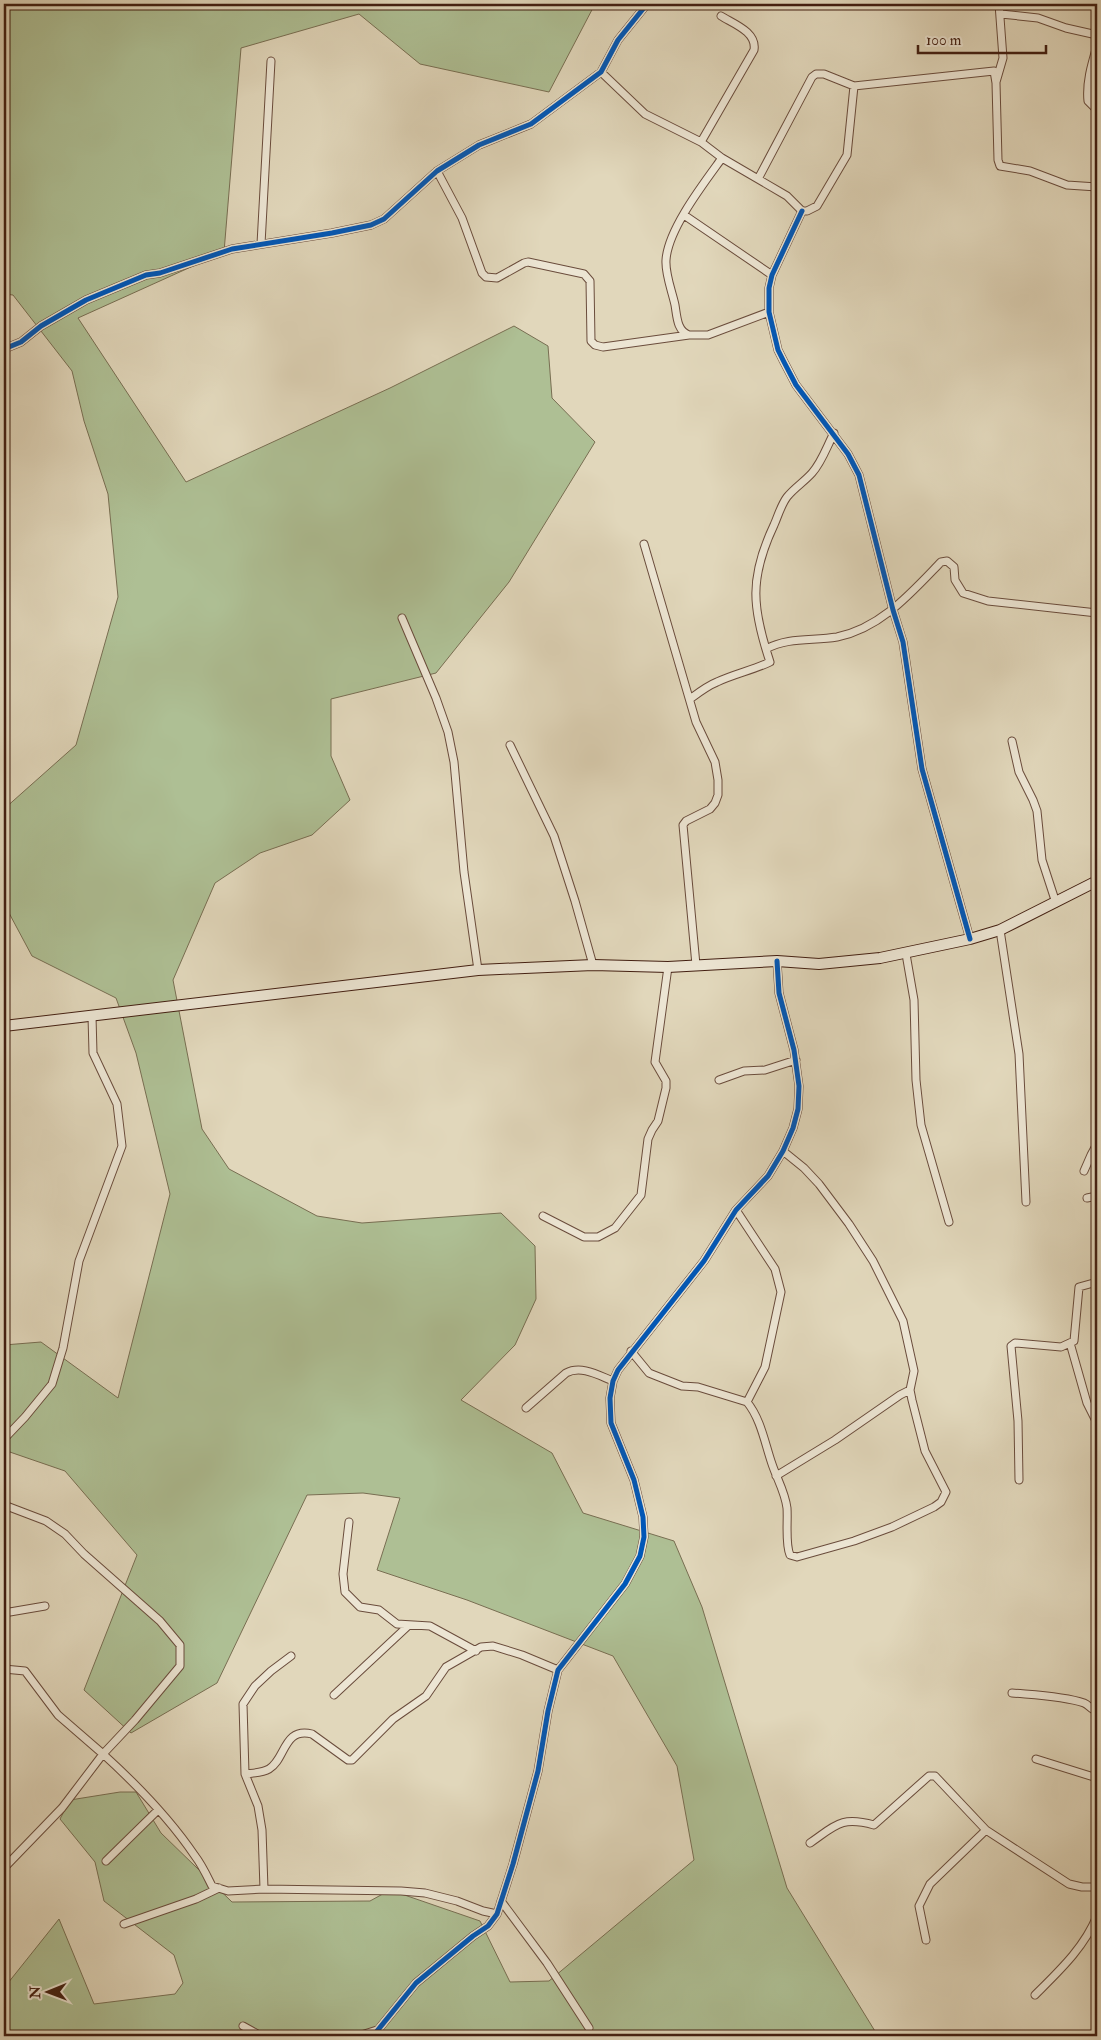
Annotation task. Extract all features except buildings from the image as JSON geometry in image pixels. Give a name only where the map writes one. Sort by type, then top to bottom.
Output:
[{"type":"main road","points":[[4,1026],[478,970],[593,965],[668,967],[777,961],[820,964],[906,954],[1000,930],[1056,903],[1097,880]]},
{"type":"street","points":[[4,350],[86,300],[146,275],[160,273],[232,249],[332,233],[377,223],[384,219],[437,171],[479,145],[531,124],[601,72],[618,40],[647,4]]},
{"type":"street","points":[[996,83],[1004,58],[999,4]]},
{"type":"street","points":[[1001,14],[1038,18],[1097,36]]},
{"type":"street","points":[[702,142],[736,84],[754,50],[755,44],[752,35],[721,16]]},
{"type":"street","points":[[1097,46],[1091,67],[1087,94],[1088,101],[1097,110]]},
{"type":"street","points":[[260,244],[271,61]]},
{"type":"street","points":[[601,72],[645,114],[702,142],[722,158],[787,196],[802,211]]},
{"type":"street","points":[[758,179],[812,77],[816,74],[824,74],[854,86],[994,72],[998,160],[1000,166],[1030,171],[1067,185],[1097,187]]},
{"type":"street","points":[[802,211],[813,209],[817,206],[847,155],[854,86]]},
{"type":"street","points":[[689,335],[684,333],[679,324],[666,260],[668,245],[693,199],[722,158]]},
{"type":"street","points":[[437,171],[462,218],[475,257],[482,273],[486,277],[497,278],[528,262],[584,274],[590,281],[592,341],[598,346],[603,347],[689,335],[708,335],[769,312]]},
{"type":"street","points":[[802,211],[772,275],[769,288],[769,312],[778,350],[796,385],[834,433],[859,475],[893,610],[903,642],[922,769],[970,939]]},
{"type":"street","points":[[684,215],[772,275]]},
{"type":"street","points":[[690,699],[707,686],[752,671],[770,662],[761,637],[754,585],[765,543],[786,500],[812,473],[834,433]]},
{"type":"street","points":[[644,544],[696,722],[715,762],[718,780],[718,795],[715,803],[710,809],[686,821],[683,825],[696,965]]},
{"type":"street","points":[[766,649],[782,642],[846,635],[868,625],[893,610],[941,562],[946,561],[954,567],[955,580],[963,593],[988,601],[1097,613]]},
{"type":"street","points":[[402,618],[436,698],[448,732],[454,762],[464,872],[478,970]]},
{"type":"street","points":[[1012,741],[1019,772],[1037,812],[1042,860],[1056,903]]},
{"type":"street","points":[[510,744],[554,836],[593,965]]},
{"type":"street","points":[[1000,930],[1019,1054],[1026,1202]]},
{"type":"street","points":[[906,954],[914,1000],[916,1080],[921,1125],[949,1222]]},
{"type":"street","points":[[373,2036],[416,1983],[488,1926],[496,1914],[538,1771],[548,1711],[558,1670],[625,1584],[643,1547],[643,1517],[634,1480],[611,1423],[609,1407],[614,1381],[618,1370],[704,1261],[736,1210],[768,1176],[783,1151],[798,1109],[799,1086],[796,1060],[779,993],[777,961]]},
{"type":"street","points":[[543,1216],[584,1237],[598,1238],[615,1228],[641,1195],[648,1139],[658,1121],[666,1088],[666,1081],[655,1062],[668,967]]},
{"type":"street","points":[[4,1439],[52,1384],[63,1348],[79,1261],[122,1146],[117,1104],[93,1053],[92,1016]]},
{"type":"street","points":[[719,1080],[744,1071],[765,1070],[796,1060]]},
{"type":"street","points":[[1084,1171],[1097,1144]]},
{"type":"street","points":[[632,1351],[649,1373],[682,1386],[698,1387],[748,1402],[756,1417],[776,1476],[785,1496],[788,1551],[793,1557],[870,1536],[941,1502],[946,1492],[925,1451],[910,1390],[914,1371],[906,1328],[873,1261],[829,1196],[804,1168],[783,1151]]},
{"type":"street","points":[[1087,1198],[1097,1196]]},
{"type":"street","points":[[736,1210],[775,1269],[781,1292],[765,1367],[748,1402]]},
{"type":"street","points":[[1019,1480],[1019,1437],[1011,1346],[1015,1343],[1061,1347],[1074,1341],[1079,1287],[1097,1282]]},
{"type":"street","points":[[1070,1343],[1087,1402],[1097,1423]]},
{"type":"street","points":[[526,1408],[566,1373],[574,1369],[585,1370],[614,1381]]},
{"type":"street","points":[[776,1476],[910,1390]]},
{"type":"street","points":[[4,1505],[46,1521],[65,1534],[84,1554],[160,1621],[180,1645],[180,1666],[135,1720],[103,1754],[62,1808],[4,1868]]},
{"type":"street","points":[[349,1522],[343,1574],[345,1592],[360,1607],[379,1610],[396,1624],[430,1626],[476,1650]]},
{"type":"street","points":[[4,1613],[45,1606]]},
{"type":"street","points":[[334,1696],[409,1625]]},
{"type":"street","points":[[245,1774],[269,1769],[288,1741],[304,1732],[312,1734],[348,1760],[352,1760],[393,1719],[426,1696],[446,1666],[476,1650],[492,1646],[522,1654],[558,1670]]},
{"type":"street","points":[[264,1889],[262,1830],[258,1806],[245,1774],[243,1704],[255,1686],[270,1671],[291,1656]]},
{"type":"street","points":[[4,1669],[24,1670],[58,1715],[140,1789],[196,1856],[212,1886],[228,1891],[264,1889],[425,1893],[496,1914]]},
{"type":"street","points":[[1012,1693],[1047,1696],[1085,1704],[1092,1710],[1097,1711]]},
{"type":"street","points":[[1036,1758],[1097,1778]]},
{"type":"street","points":[[810,1843],[842,1822],[857,1820],[874,1825],[932,1775],[939,1778],[986,1830],[1069,1884],[1082,1887],[1097,1886]]},
{"type":"street","points":[[106,1861],[158,1810]]},
{"type":"street","points":[[926,1940],[919,1906],[930,1884],[986,1830]]},
{"type":"street","points":[[124,1924],[178,1906],[219,1888]]},
{"type":"street","points":[[501,1901],[547,1963],[589,2028]]},
{"type":"street","points":[[1035,1995],[1073,1957],[1091,1931],[1097,1916]]},
{"type":"street","points":[[243,2026],[261,2036]]},
{"type":"street","points":[[358,2036],[380,2029]]},
{"type":"green space","points":[[4,4],[595,4],[549,92],[420,64],[359,14],[241,48],[224,252],[78,318],[186,482],[390,388],[514,326],[548,346],[552,398],[595,442],[509,582],[436,673],[331,699],[331,756],[350,800],[312,835],[260,853],[215,883],[173,980],[202,1129],[229,1169],[317,1216],[362,1223],[501,1213],[535,1246],[536,1299],[515,1345],[461,1400],[552,1453],[583,1513],[674,1541],[702,1607],[787,1888],[878,2036],[4,2036],[4,1988],[59,1919],[94,2004],[175,1994],[183,1983],[174,1955],[104,1901],[95,1862],[60,1819],[70,1800],[120,1792],[136,1792],[161,1833],[232,1902],[370,1901],[390,1890],[480,1921],[510,1982],[549,1981],[694,1860],[677,1766],[613,1656],[467,1600],[377,1570],[400,1498],[363,1493],[307,1495],[217,1683],[131,1733],[84,1690],[137,1555],[65,1471],[4,1450],[4,1345],[41,1342],[118,1398],[170,1194],[136,1053],[116,998],[32,956],[9,913],[4,911],[4,809],[76,745],[118,597],[108,494],[84,421],[72,371],[13,295],[4,294]]},
{"type":"cycle path","points":[[4,349],[21,342],[41,326],[86,300],[146,275],[160,273],[232,249],[332,233],[371,225],[384,219],[437,171],[479,145],[531,124],[601,72],[618,40],[647,4]]},
{"type":"cycle path","points":[[802,211],[772,275],[769,288],[769,312],[778,350],[796,385],[848,454],[859,475],[893,610],[903,642],[922,769],[970,939]]},
{"type":"cycle path","points":[[373,2036],[416,1983],[488,1926],[497,1914],[513,1864],[538,1771],[548,1711],[558,1670],[625,1584],[640,1556],[644,1537],[643,1517],[634,1480],[611,1423],[610,1398],[613,1381],[618,1370],[704,1261],[736,1210],[768,1176],[783,1151],[793,1128],[798,1109],[799,1086],[794,1050],[779,993],[777,961]]}]
